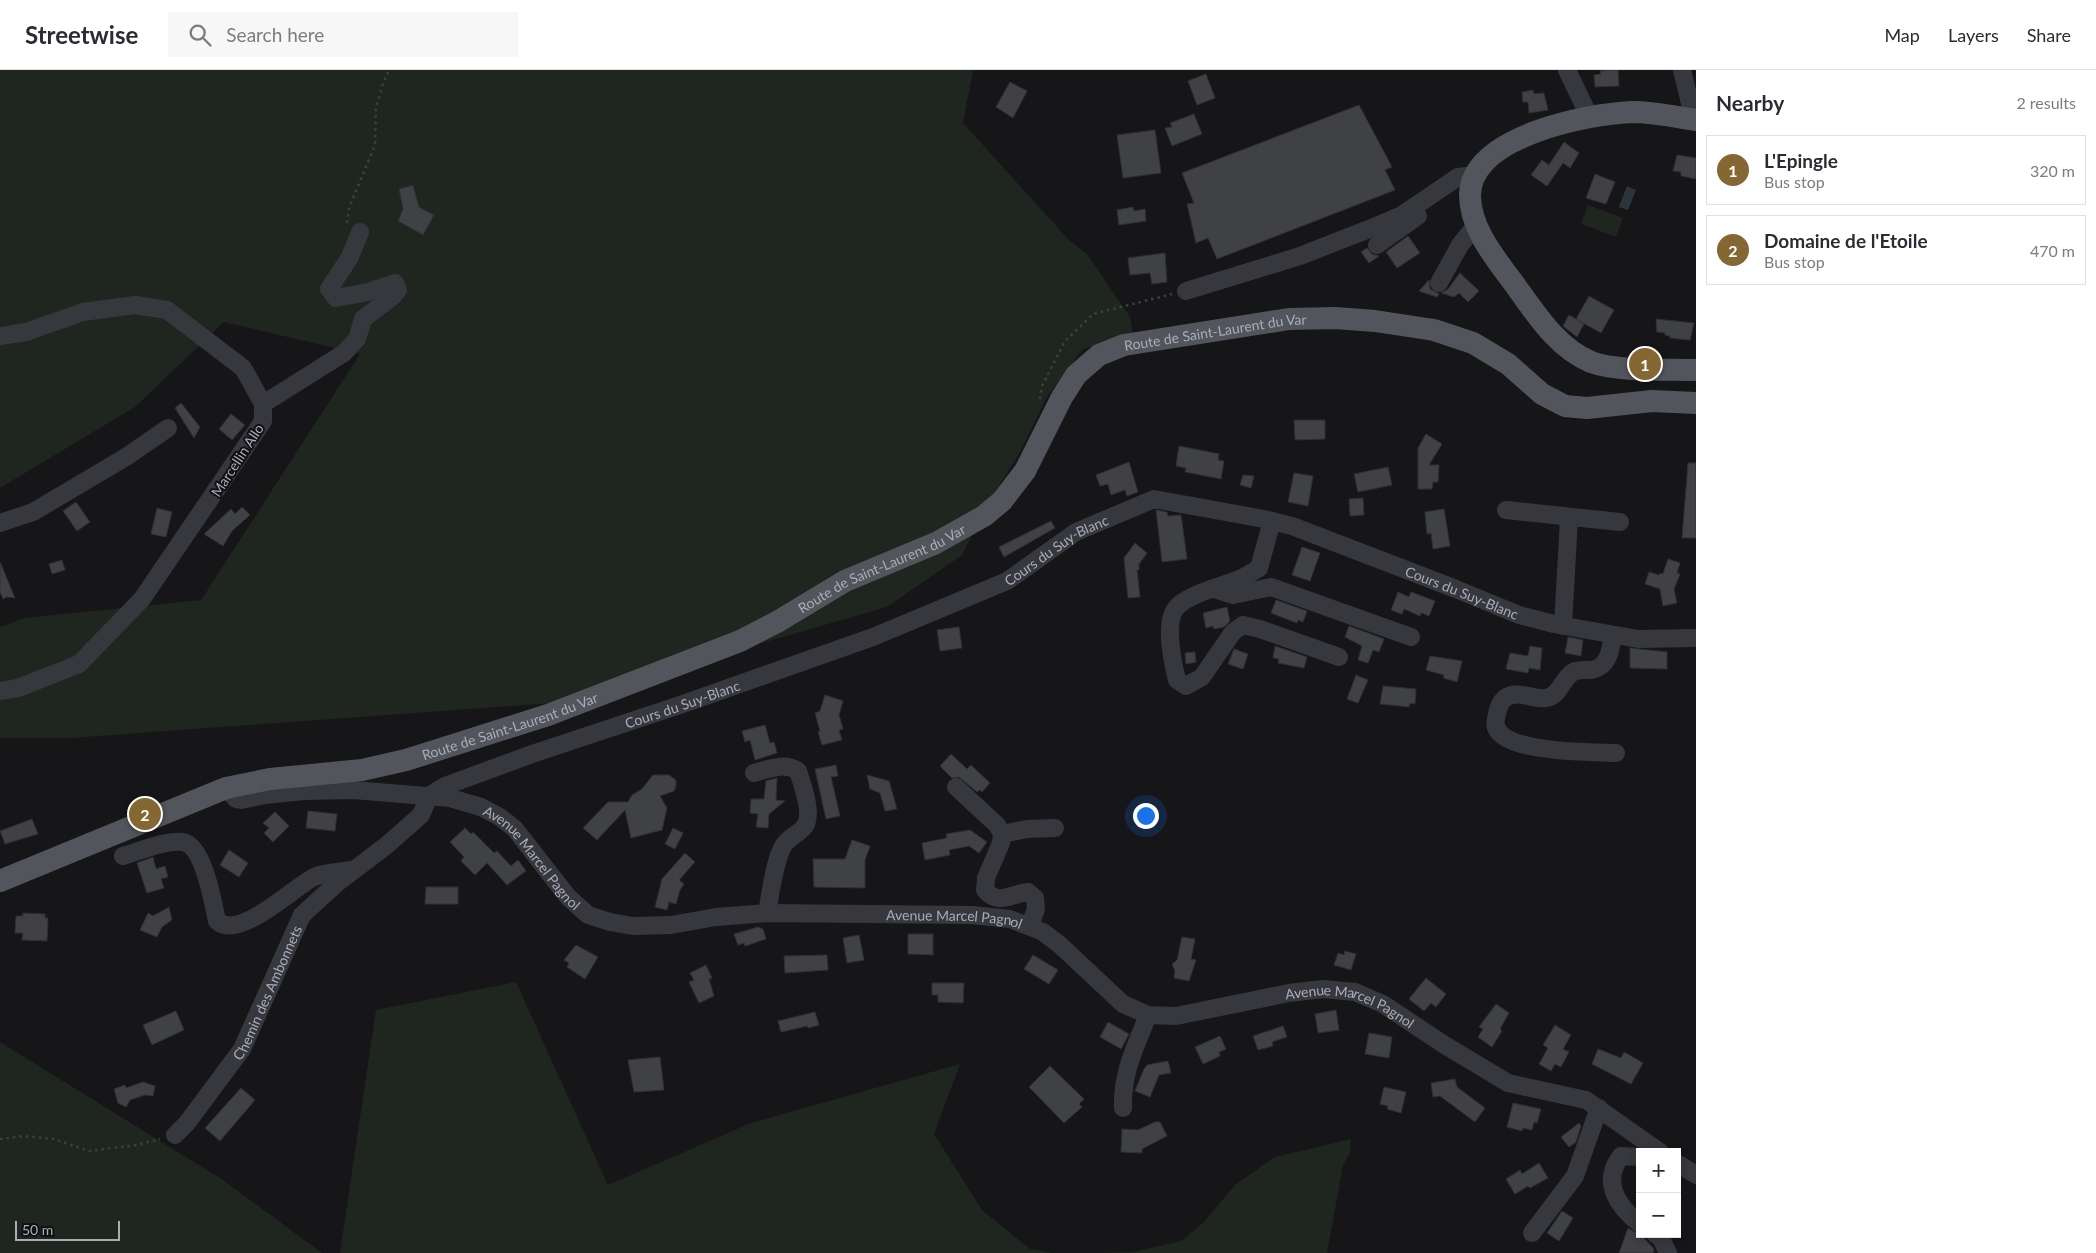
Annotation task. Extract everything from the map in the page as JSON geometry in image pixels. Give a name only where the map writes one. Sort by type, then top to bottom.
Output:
[{"type":"main road","points":[[1695,120],[1635,112],[1590,118],[1523,136],[1498,150],[1478,170],[1471,186],[1470,201],[1476,224],[1491,252],[1534,312],[1556,338],[1569,349],[1584,358],[1603,365],[1696,370]]},
{"type":"main road","name":"Route de Saint-Laurent du Var","points":[[0,880],[226,788],[255,781],[362,770],[406,760],[548,715],[740,641],[777,622],[845,581],[936,543],[984,516],[1002,501],[1025,472],[1062,397],[1076,375],[1099,355],[1124,345],[1289,319],[1335,318],[1375,320],[1434,330],[1473,343],[1508,364],[1542,394],[1565,406],[1587,408],[1652,401],[1696,403]]},
{"type":"street","points":[[1682,70],[1695,120]]},
{"type":"street","points":[[1570,71],[1590,118]]},
{"type":"street","points":[[1377,245],[1478,170]]},
{"type":"street","points":[[1186,291],[1300,256],[1369,229],[1402,215],[1458,177],[1478,170]]},
{"type":"street","points":[[1439,283],[1460,245],[1476,224]]},
{"type":"street","points":[[263,404],[344,353],[357,339],[363,319],[398,290],[395,283],[368,292],[336,298],[329,289],[350,257],[353,228]]},
{"type":"street","name":"Marcellin Allo","points":[[0,336],[26,332],[83,312],[135,305],[167,310],[243,368],[263,404],[263,421],[142,599],[79,664],[18,688],[0,691]]},
{"type":"street","points":[[0,523],[33,512],[126,457],[168,428]]},
{"type":"street","name":"Cours du Suy-Blanc","points":[[430,796],[444,786],[532,754],[680,705],[872,637],[1007,581],[1076,532],[1154,499],[1292,526],[1519,615],[1563,626],[1638,639],[1696,638]]},
{"type":"street","points":[[1506,510],[1620,522]]},
{"type":"street","points":[[1563,626],[1569,518]]},
{"type":"street","points":[[1272,521],[1259,568],[1243,578],[1191,598],[1175,608],[1171,642],[1177,680],[1186,686],[1202,677],[1233,632],[1243,625],[1260,629],[1339,657]]},
{"type":"street","points":[[1214,589],[1233,595],[1271,587],[1410,637]]},
{"type":"street","points":[[1613,635],[1608,657],[1601,666],[1593,670],[1576,670],[1567,676],[1554,696],[1545,698],[1514,694],[1504,699],[1498,708],[1495,723],[1497,731],[1503,737],[1530,748],[1616,753]]},
{"type":"street","points":[[754,773],[791,766],[798,771],[807,804],[805,827],[790,837],[782,848],[773,879],[767,913]]},
{"type":"street","points":[[956,787],[997,825],[1002,834],[1001,843],[986,878],[985,890],[991,897],[1001,900],[1028,892],[1035,898],[1036,909],[1030,925]]},
{"type":"street","name":"Avenue Marcel Pagnol","points":[[226,788],[236,799],[240,800],[304,791],[353,790],[450,798],[481,807],[500,817],[515,829],[568,897],[588,915],[610,922],[633,926],[671,925],[716,917],[767,913],[972,915],[1010,919],[1030,925],[1043,932],[1060,944],[1100,985],[1123,1004],[1148,1015],[1176,1016],[1289,993],[1323,989],[1355,992],[1383,1004],[1443,1044],[1508,1083],[1586,1100],[1654,1148]]},
{"type":"street","name":"Chemin des Ambonnets","points":[[175,1135],[187,1123],[242,1049],[302,915],[337,883],[421,816],[430,796]]},
{"type":"street","points":[[1002,834],[1027,829],[1056,828]]},
{"type":"street","points":[[123,856],[173,842],[186,842],[196,851],[208,882],[217,921],[224,925],[246,922],[315,877],[355,869]]},
{"type":"street","points":[[1123,1108],[1123,1087],[1127,1071],[1148,1015]]},
{"type":"street","points":[[1532,1233],[1575,1176],[1599,1108]]},
{"type":"street","points":[[1636,1157],[1620,1156],[1613,1165],[1610,1181],[1619,1204],[1636,1220]]},
{"type":"street","points":[[1681,1166],[1696,1175]]},
{"type":"street","points":[[1661,1238],[1668,1253]]},
{"type":"path","points":[[353,228],[349,208],[375,145],[376,109],[382,83],[389,70]]},
{"type":"path","points":[[0,1139],[24,1136],[54,1139],[89,1151],[138,1145],[175,1135]]},
{"type":"shaded area","points":[[0,70],[973,70],[963,123],[1069,240],[1087,254],[1130,317],[1133,334],[1083,349],[1048,395],[1020,452],[991,499],[962,555],[887,607],[553,703],[70,738],[0,738],[0,627],[24,618],[201,600],[360,354],[224,322],[135,407],[0,488]]},
{"type":"shaded area","points":[[1627,186],[1636,190],[1628,210],[1619,207]]},
{"type":"shaded area","points":[[1588,205],[1623,218],[1616,237],[1581,224]]},
{"type":"shaded area","points":[[516,982],[608,1185],[751,1123],[960,1064],[934,1134],[982,1210],[1030,1249],[1052,1253],[340,1253],[376,1010]]},
{"type":"shaded area","points":[[0,1042],[223,1180],[322,1253],[0,1253]]},
{"type":"shaded area","points":[[1351,1139],[1350,1153],[1343,1165],[1327,1253],[1098,1253],[1133,1252],[1181,1241],[1203,1223],[1236,1184],[1275,1157]]},
{"type":"building","points":[[1618,70],[1619,86],[1595,87],[1594,75],[1601,74],[1600,71]]},
{"type":"building","points":[[1206,74],[1215,98],[1197,105],[1188,81]]},
{"type":"building","points":[[1010,82],[1027,91],[1013,118],[996,107]]},
{"type":"building","points":[[1533,90],[1534,94],[1544,93],[1548,110],[1529,113],[1528,102],[1523,102],[1522,92]]},
{"type":"building","points":[[1359,105],[1392,167],[1385,170],[1395,190],[1217,259],[1208,238],[1196,243],[1187,204],[1194,203],[1182,173]]},
{"type":"building","points":[[1194,114],[1202,134],[1172,146],[1165,128],[1172,127],[1170,123]]},
{"type":"building","points":[[1155,130],[1161,173],[1123,178],[1117,135]]},
{"type":"building","points":[[1564,142],[1579,153],[1570,168],[1563,163],[1547,186],[1531,175],[1542,160],[1549,165]]},
{"type":"building","points":[[1677,155],[1696,158],[1696,179],[1681,176],[1681,172],[1673,171]]},
{"type":"building","points":[[1595,174],[1615,182],[1606,204],[1586,198]]},
{"type":"building","points":[[413,185],[419,207],[434,215],[423,235],[398,221],[403,209],[399,189]]},
{"type":"building","points":[[1133,207],[1134,211],[1145,209],[1146,221],[1119,225],[1117,210]]},
{"type":"building","points":[[1408,236],[1420,253],[1397,268],[1386,252]]},
{"type":"building","points":[[1367,248],[1372,254],[1379,256],[1369,263],[1361,252]]},
{"type":"building","points":[[1165,253],[1167,282],[1152,284],[1150,273],[1130,275],[1128,258]]},
{"type":"building","points":[[1460,273],[1479,291],[1468,302],[1459,293],[1454,297],[1441,293],[1448,289]]},
{"type":"building","points":[[1429,280],[1430,289],[1439,294],[1437,297],[1419,291]]},
{"type":"building","points":[[1589,296],[1614,310],[1601,333],[1576,319]]},
{"type":"building","points":[[1569,315],[1584,324],[1577,337],[1563,326]]},
{"type":"building","points":[[1656,319],[1694,323],[1690,340],[1670,338],[1665,333],[1657,332]]},
{"type":"building","points":[[181,403],[200,427],[194,438],[175,408]]},
{"type":"building","points":[[231,414],[245,425],[232,440],[219,429]]},
{"type":"building","points":[[1294,420],[1325,420],[1325,439],[1295,440]]},
{"type":"building","points":[[1426,434],[1442,444],[1429,465],[1439,465],[1438,482],[1433,482],[1432,489],[1418,489],[1418,448]]},
{"type":"building","points":[[1179,446],[1219,454],[1218,460],[1224,461],[1221,479],[1185,472],[1186,468],[1176,466]]},
{"type":"building","points":[[1129,462],[1138,492],[1127,496],[1125,490],[1111,495],[1108,484],[1100,486],[1096,475]]},
{"type":"building","points":[[1688,463],[1696,463],[1696,538],[1682,538]]},
{"type":"building","points":[[1388,467],[1392,485],[1358,492],[1354,474]]},
{"type":"building","points":[[1294,473],[1313,476],[1308,506],[1288,502]]},
{"type":"building","points":[[1243,475],[1254,476],[1251,488],[1240,485]]},
{"type":"building","points":[[1363,498],[1364,515],[1350,516],[1349,499]]},
{"type":"building","points":[[76,502],[90,522],[77,531],[63,511]]},
{"type":"building","points":[[242,507],[250,515],[232,531],[223,546],[204,534],[231,509],[235,514]]},
{"type":"building","points":[[157,508],[172,512],[166,537],[151,534]]},
{"type":"building","points":[[1444,509],[1450,546],[1433,549],[1431,533],[1427,534],[1425,512]]},
{"type":"building","points":[[1156,510],[1167,512],[1168,516],[1181,515],[1187,559],[1162,562]]},
{"type":"building","points":[[1051,521],[1055,528],[1004,557],[999,547]]},
{"type":"building","points":[[1135,543],[1147,553],[1139,564],[1139,570],[1137,570],[1140,597],[1128,598],[1124,558]]},
{"type":"building","points":[[1302,547],[1320,553],[1310,581],[1292,575]]},
{"type":"building","points":[[1668,559],[1680,563],[1677,573],[1680,574],[1674,589],[1677,603],[1663,606],[1660,589],[1645,584],[1649,572],[1659,575],[1660,573],[1663,574]]},
{"type":"building","points":[[62,560],[65,570],[52,574],[49,564]]},
{"type":"building","points":[[0,562],[15,598],[7,597],[3,599],[0,592]]},
{"type":"building","points":[[1398,592],[1409,597],[1411,592],[1435,601],[1429,616],[1421,613],[1420,616],[1404,609],[1402,614],[1391,610]]},
{"type":"building","points":[[1276,600],[1307,611],[1303,622],[1298,620],[1297,623],[1271,613]]},
{"type":"building","points":[[1227,607],[1230,621],[1224,627],[1214,629],[1213,626],[1206,628],[1203,613]]},
{"type":"building","points":[[1349,626],[1384,639],[1379,652],[1373,650],[1368,663],[1358,660],[1362,646],[1345,637]]},
{"type":"building","points":[[959,627],[962,648],[940,651],[937,630]]},
{"type":"building","points":[[1568,637],[1583,640],[1581,656],[1565,653]]},
{"type":"building","points":[[1275,646],[1307,657],[1304,668],[1278,663],[1279,659],[1273,658]]},
{"type":"building","points":[[1530,646],[1542,648],[1540,670],[1529,668],[1528,673],[1506,669],[1510,653],[1528,656]]},
{"type":"building","points":[[1630,648],[1667,652],[1667,669],[1630,668]]},
{"type":"building","points":[[1234,649],[1248,654],[1243,669],[1228,664]]},
{"type":"building","points":[[1195,652],[1196,662],[1186,664],[1185,653]]},
{"type":"building","points":[[1430,656],[1462,661],[1457,682],[1443,678],[1444,675],[1426,670]]},
{"type":"building","points":[[1356,675],[1368,680],[1358,703],[1347,699]]},
{"type":"building","points":[[1383,686],[1416,689],[1415,704],[1410,703],[1409,707],[1380,704]]},
{"type":"building","points":[[825,695],[843,701],[839,715],[843,729],[839,730],[842,740],[822,745],[815,713],[820,711]]},
{"type":"building","points":[[765,725],[770,743],[774,742],[777,753],[755,760],[750,740],[745,742],[742,731]]},
{"type":"building","points":[[951,754],[967,769],[971,765],[990,783],[982,792],[979,790],[977,792],[959,777],[952,778],[940,766]]},
{"type":"building","points":[[836,765],[838,776],[831,777],[840,816],[826,819],[815,769]]},
{"type":"building","points":[[653,775],[669,775],[676,780],[674,791],[660,796],[667,808],[662,830],[631,838],[625,810],[597,840],[583,828],[608,802],[628,802],[632,795],[642,789]]},
{"type":"building","points":[[867,775],[889,781],[897,809],[885,811],[880,793],[870,789]]},
{"type":"building","points":[[777,778],[776,800],[785,801],[769,814],[768,828],[756,827],[758,814],[750,813],[751,799],[764,799],[766,781]]},
{"type":"building","points":[[308,811],[337,814],[335,831],[306,828]]},
{"type":"building","points":[[275,812],[289,826],[273,842],[264,833],[269,828],[263,823]]},
{"type":"building","points":[[32,819],[38,834],[5,844],[0,831]]},
{"type":"building","points":[[465,828],[471,834],[473,832],[494,853],[497,851],[511,866],[518,860],[526,871],[507,885],[487,863],[475,875],[461,861],[464,857],[450,842]]},
{"type":"building","points":[[673,828],[683,833],[675,849],[665,844]]},
{"type":"building","points":[[970,830],[987,842],[979,853],[969,846],[949,850],[950,855],[925,860],[922,843],[947,838],[946,834]]},
{"type":"building","points":[[852,840],[870,846],[865,860],[865,888],[814,887],[813,859],[845,859]]},
{"type":"building","points":[[229,850],[248,863],[239,877],[220,865]]},
{"type":"building","points":[[685,853],[695,862],[679,880],[684,884],[676,904],[669,902],[667,910],[655,907],[662,879]]},
{"type":"building","points":[[153,857],[156,869],[165,866],[168,877],[161,879],[164,888],[147,893],[137,863]]},
{"type":"building","points":[[426,887],[458,887],[458,904],[425,904]]},
{"type":"building","points":[[169,907],[172,920],[162,927],[157,937],[140,930],[148,913],[153,916]]},
{"type":"building","points":[[23,913],[45,914],[45,918],[48,918],[47,941],[22,940],[23,933],[15,933],[16,916],[23,916]]},
{"type":"building","points":[[758,927],[763,929],[766,939],[745,946],[744,943],[738,945],[734,934]]},
{"type":"building","points":[[908,934],[933,934],[933,955],[908,954]]},
{"type":"building","points":[[859,935],[864,960],[847,963],[843,938]]},
{"type":"building","points":[[1182,937],[1195,939],[1191,959],[1196,960],[1189,981],[1174,978],[1175,971],[1172,964],[1177,960]]},
{"type":"building","points":[[576,945],[598,957],[585,979],[567,967],[569,963],[564,960]]},
{"type":"building","points":[[1345,951],[1356,954],[1351,970],[1334,965],[1338,953],[1344,955]]},
{"type":"building","points":[[827,955],[828,970],[785,973],[784,956]]},
{"type":"building","points":[[1033,955],[1058,970],[1049,984],[1024,969]]},
{"type":"building","points":[[706,965],[712,978],[709,979],[714,996],[699,1003],[689,982],[694,980],[690,973]]},
{"type":"building","points":[[1426,978],[1446,994],[1436,1007],[1431,1003],[1424,1011],[1409,999]]},
{"type":"building","points":[[932,983],[964,983],[963,1003],[938,1002],[938,995],[932,995]]},
{"type":"building","points":[[1496,1004],[1509,1013],[1500,1029],[1502,1031],[1492,1047],[1478,1037],[1483,1029],[1479,1027]]},
{"type":"building","points":[[1336,1010],[1339,1030],[1318,1033],[1315,1014]]},
{"type":"building","points":[[176,1011],[184,1030],[152,1045],[143,1025]]},
{"type":"building","points":[[815,1012],[819,1025],[781,1032],[778,1021]]},
{"type":"building","points":[[1108,1022],[1129,1034],[1121,1049],[1100,1037]]},
{"type":"building","points":[[1555,1025],[1571,1035],[1563,1049],[1569,1052],[1561,1067],[1555,1064],[1551,1071],[1539,1064],[1548,1048],[1543,1045]]},
{"type":"building","points":[[1283,1026],[1287,1037],[1272,1042],[1273,1046],[1258,1050],[1253,1036]]},
{"type":"building","points":[[1369,1033],[1392,1037],[1389,1058],[1365,1054]]},
{"type":"building","points":[[1220,1036],[1226,1049],[1219,1052],[1220,1056],[1203,1064],[1195,1047]]},
{"type":"building","points":[[1598,1049],[1621,1058],[1624,1052],[1643,1063],[1631,1084],[1592,1064]]},
{"type":"building","points":[[660,1057],[664,1090],[634,1092],[628,1060]]},
{"type":"building","points":[[1168,1061],[1171,1073],[1159,1075],[1150,1097],[1135,1091],[1147,1065]]},
{"type":"building","points":[[1050,1066],[1084,1099],[1079,1104],[1082,1107],[1064,1123],[1029,1087]]},
{"type":"building","points":[[1455,1079],[1457,1087],[1485,1108],[1475,1122],[1440,1096],[1433,1097],[1431,1083]]},
{"type":"building","points":[[143,1082],[155,1086],[153,1096],[145,1095],[130,1100],[126,1107],[118,1103],[114,1089],[125,1085],[126,1088]]},
{"type":"building","points":[[1384,1087],[1406,1092],[1401,1113],[1387,1109],[1388,1106],[1380,1104]]},
{"type":"building","points":[[241,1088],[255,1100],[220,1141],[205,1128]]},
{"type":"building","points":[[1513,1103],[1541,1109],[1537,1123],[1534,1122],[1532,1130],[1523,1128],[1522,1131],[1507,1127]]},
{"type":"building","points":[[1155,1122],[1160,1122],[1167,1136],[1142,1149],[1142,1153],[1121,1152],[1122,1129],[1138,1130]]},
{"type":"building","points":[[1579,1123],[1581,1126],[1576,1142],[1569,1147],[1561,1137]]},
{"type":"building","points":[[1539,1163],[1548,1178],[1530,1188],[1528,1186],[1515,1194],[1506,1179],[1520,1170],[1522,1174]]},
{"type":"building","points":[[1562,1211],[1573,1218],[1559,1241],[1547,1233]]},
{"type":"building","points":[[1628,1228],[1636,1233],[1636,1238],[1644,1238],[1654,1249],[1653,1253],[1619,1253]]},
{"type":"place","name":"L'Epingle","points":[[1645,364]]},
{"type":"place","name":"Domaine de l'Etoile","points":[[145,814]]}]
